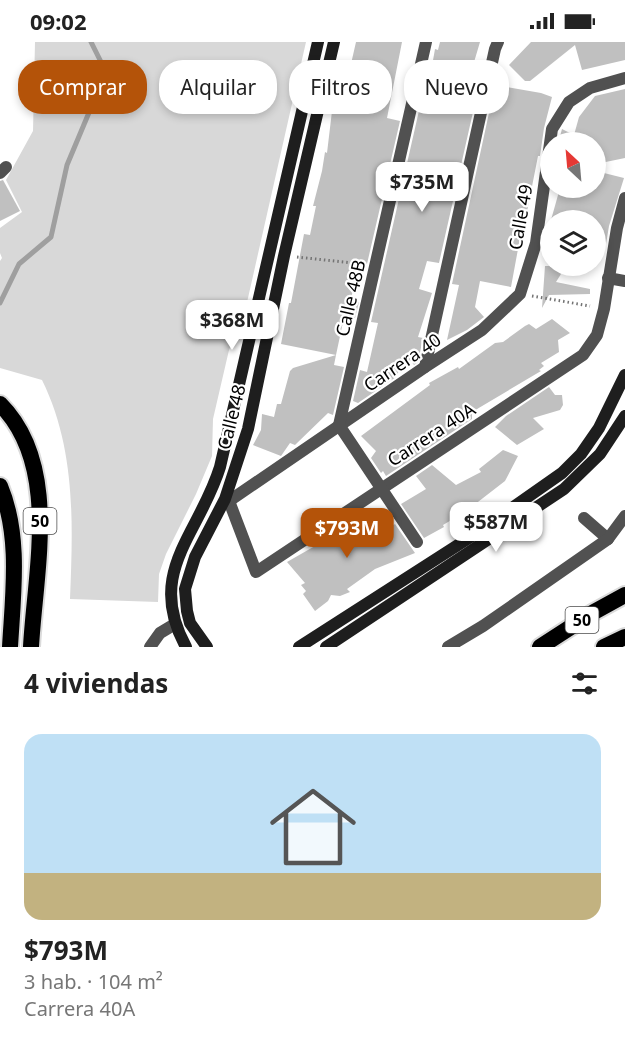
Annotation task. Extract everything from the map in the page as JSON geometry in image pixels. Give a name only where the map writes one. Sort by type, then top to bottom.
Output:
[{"type":"highway","name":"50","points":[[0,404],[15,423],[24,440],[32,463],[37,490],[40,524],[38,576],[31,647]]},
{"type":"highway","name":"50","points":[[0,486],[12,524],[14,578],[9,647]]},
{"type":"highway","name":"50","points":[[540,647],[625,593]]},
{"type":"highway","name":"50","points":[[604,647],[625,637]]},
{"type":"main road","name":"Calle 48","points":[[186,647],[175,624],[170,600],[172,573],[216,481],[231,426],[318,42]]},
{"type":"main road","name":"Calle 48","points":[[207,647],[190,623],[185,589],[195,557],[227,500],[248,429],[284,256],[334,42]]},
{"type":"main road","points":[[299,647],[472,537],[562,473],[581,454],[599,428],[625,375]]},
{"type":"main road","points":[[326,647],[564,489],[600,454],[625,416]]},
{"type":"street","name":"Calle 48B","points":[[339,425],[426,42]]},
{"type":"street","points":[[425,367],[498,42]]},
{"type":"street","name":"Calle 49","points":[[520,294],[536,243],[552,129],[569,102],[590,88],[625,78]]},
{"type":"street","name":"Carrera 40A","points":[[227,500],[256,572],[584,355],[597,335],[604,309],[617,228],[625,198]]},
{"type":"street","points":[[608,278],[625,281]]},
{"type":"street","name":"Carrera 40","points":[[227,500],[482,330],[520,294]]},
{"type":"street","points":[[339,425],[417,542]]},
{"type":"street","points":[[210,493],[227,500]]},
{"type":"street","points":[[448,647],[483,626],[608,539],[625,516]]},
{"type":"street","points":[[584,518],[608,539]]},
{"type":"street","points":[[150,647],[160,633],[175,624]]},
{"type":"path","points":[[284,256],[375,266]]},
{"type":"path","points":[[520,294],[604,309]]},
{"type":"shaded area","points":[[35,42],[306,42],[302,60],[289,60],[290,114],[243,320],[229,350],[213,419],[212,456],[166,554],[159,574],[158,602],[70,599],[72,543],[70,487],[67,460],[53,406],[42,380],[0,368],[0,261],[2,258],[0,228],[22,212],[6,180],[33,131],[33,114],[147,114],[147,60],[35,60]]},
{"type":"building","points":[[356,42],[402,42],[392,93],[392,60],[352,60]]},
{"type":"building","points":[[440,42],[480,42],[475,60],[433,60],[435,49],[438,50]]},
{"type":"building","points":[[531,42],[625,42],[625,60],[582,70],[575,45],[530,81],[525,81],[509,65]]},
{"type":"building","points":[[509,87],[552,97],[543,132],[540,132],[540,156],[538,156],[525,222],[523,222],[511,287],[480,281],[475,307],[484,317],[467,330],[447,340],[459,285],[452,284],[489,114],[509,114]]},
{"type":"building","points":[[625,89],[625,158],[606,162],[606,132],[575,132],[579,117],[595,96]]},
{"type":"building","points":[[332,114],[388,114],[387,118],[400,121],[367,264],[358,263],[351,300],[359,302],[355,318],[346,317],[345,323],[343,322],[336,355],[281,344],[304,234],[310,235],[316,206],[313,206],[325,152],[327,153]]},
{"type":"building","points":[[418,114],[473,114],[439,263],[427,261],[419,289],[432,293],[418,337],[423,338],[418,362],[414,365],[411,361],[403,362],[396,377],[358,403],[353,401],[360,370],[367,372],[378,323],[371,322]]},
{"type":"building","points":[[606,174],[624,178],[609,226],[606,244],[606,210],[554,210],[557,198],[606,198]]},
{"type":"building","points":[[3,180],[20,211],[0,221],[0,181]]},
{"type":"building","points":[[544,276],[560,276],[556,282],[590,289],[590,294],[549,295],[542,308]]},
{"type":"building","points":[[552,319],[570,333],[558,340],[559,352],[541,363],[544,366],[539,370],[541,371],[472,412],[472,419],[386,476],[383,471],[381,473],[371,458],[376,451],[361,436],[430,385],[429,383],[458,367],[459,369],[495,343],[503,342],[525,326],[529,324],[536,329]]},
{"type":"building","points":[[336,355],[334,365],[344,367],[333,415],[328,413],[295,445],[290,443],[281,456],[253,445],[261,430],[262,414],[274,417],[277,404],[281,404],[290,371],[293,368]]},
{"type":"building","points":[[549,387],[555,395],[562,395],[563,405],[560,410],[533,418],[544,429],[517,445],[495,427],[506,416]]},
{"type":"building","points":[[503,450],[518,456],[505,481],[474,505],[452,516],[453,519],[443,525],[444,527],[424,538],[401,504],[426,489],[416,476],[432,465],[456,485],[481,472],[479,469]]},
{"type":"building","points":[[363,514],[379,535],[395,524],[415,553],[375,569],[347,589],[350,592],[340,596],[331,595],[328,601],[315,611],[303,594],[306,591],[301,585],[305,583],[287,562],[315,546],[315,543],[326,535]]},
{"type":"waterway","points":[[0,303],[19,264],[51,237],[67,165],[106,72],[91,42]]}]
